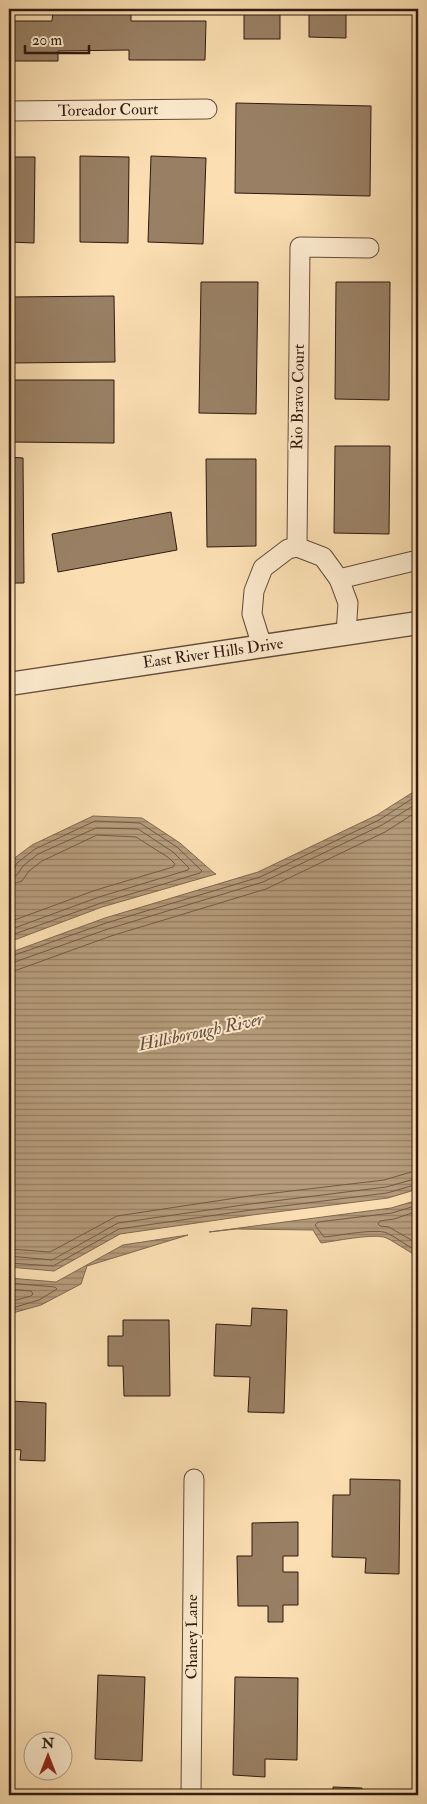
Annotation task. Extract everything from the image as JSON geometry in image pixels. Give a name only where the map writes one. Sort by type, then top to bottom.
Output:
[{"type":"street","name":"Toreador Court","points":[[9,111],[206,109]]},
{"type":"street","name":"Rio Bravo Court","points":[[297,547],[300,247],[369,248]]},
{"type":"street","points":[[262,646],[252,614],[254,591],[263,568],[288,549],[297,547],[323,557],[339,580],[348,603],[346,634]]},
{"type":"street","points":[[339,580],[418,560]]},
{"type":"street","name":"East River Hills Drive","points":[[9,684],[418,623]]},
{"type":"street","name":"Chaney Lane","points":[[191,1795],[194,1479]]},
{"type":"water","name":"Hillsborough River","points":[[418,789],[418,1189],[388,1198],[120,1234],[54,1271],[9,1267],[9,953],[105,918],[258,872],[377,815]]},
{"type":"water","points":[[93,816],[142,818],[180,843],[216,874],[102,907],[9,942],[9,877],[12,860],[32,845]]},
{"type":"water","points":[[418,1200],[418,1256],[391,1240],[378,1236],[321,1243],[313,1230],[236,1229],[209,1232],[391,1208]]},
{"type":"water","points":[[188,1235],[87,1266],[81,1284],[41,1305],[9,1314],[9,1278],[56,1282],[123,1245]]},
{"type":"building","points":[[244,9],[280,9],[280,39],[244,39]]},
{"type":"building","points":[[309,9],[346,9],[346,38],[309,37]]},
{"type":"building","points":[[415,9],[418,9],[418,97],[414,97]]},
{"type":"building","points":[[53,11],[131,11],[131,21],[206,21],[205,60],[129,60],[129,50],[58,51],[58,61],[9,61],[9,21],[52,21]]},
{"type":"building","points":[[236,103],[371,106],[370,196],[235,193]]},
{"type":"building","points":[[80,156],[129,157],[128,243],[80,242]]},
{"type":"building","points":[[151,156],[206,158],[203,244],[148,242]]},
{"type":"building","points":[[9,157],[35,157],[34,243],[9,242]]},
{"type":"building","points":[[414,170],[418,170],[418,209],[414,209]]},
{"type":"building","points":[[201,282],[258,282],[256,414],[199,413]]},
{"type":"building","points":[[336,282],[390,282],[389,400],[335,399]]},
{"type":"building","points":[[114,296],[115,362],[9,363],[9,297]]},
{"type":"building","points":[[9,380],[114,380],[114,443],[9,442]]},
{"type":"building","points":[[335,446],[390,446],[389,534],[334,533]]},
{"type":"building","points":[[9,457],[23,458],[24,583],[9,583]]},
{"type":"building","points":[[206,459],[256,459],[256,546],[207,547]]},
{"type":"building","points":[[171,512],[177,550],[58,572],[52,534]]},
{"type":"building","points":[[252,1308],[287,1310],[284,1413],[248,1412],[250,1377],[214,1376],[216,1324],[251,1326]]},
{"type":"building","points":[[123,1320],[169,1320],[170,1396],[124,1396],[123,1366],[108,1366],[108,1336],[123,1336]]},
{"type":"building","points":[[9,1388],[12,1388],[11,1401],[46,1403],[45,1461],[20,1460],[21,1450],[9,1449]]},
{"type":"building","points":[[350,1479],[400,1480],[399,1574],[365,1573],[366,1558],[332,1557],[333,1495],[350,1495]]},
{"type":"building","points":[[298,1522],[298,1556],[283,1556],[283,1572],[298,1572],[298,1605],[283,1605],[283,1622],[268,1622],[268,1606],[238,1606],[237,1556],[252,1556],[252,1523]]},
{"type":"building","points":[[98,1675],[145,1677],[142,1761],[95,1759]]},
{"type":"building","points":[[235,1677],[298,1678],[297,1760],[265,1759],[265,1777],[233,1775]]},
{"type":"building","points":[[333,1787],[362,1788],[362,1795],[333,1795]]}]
